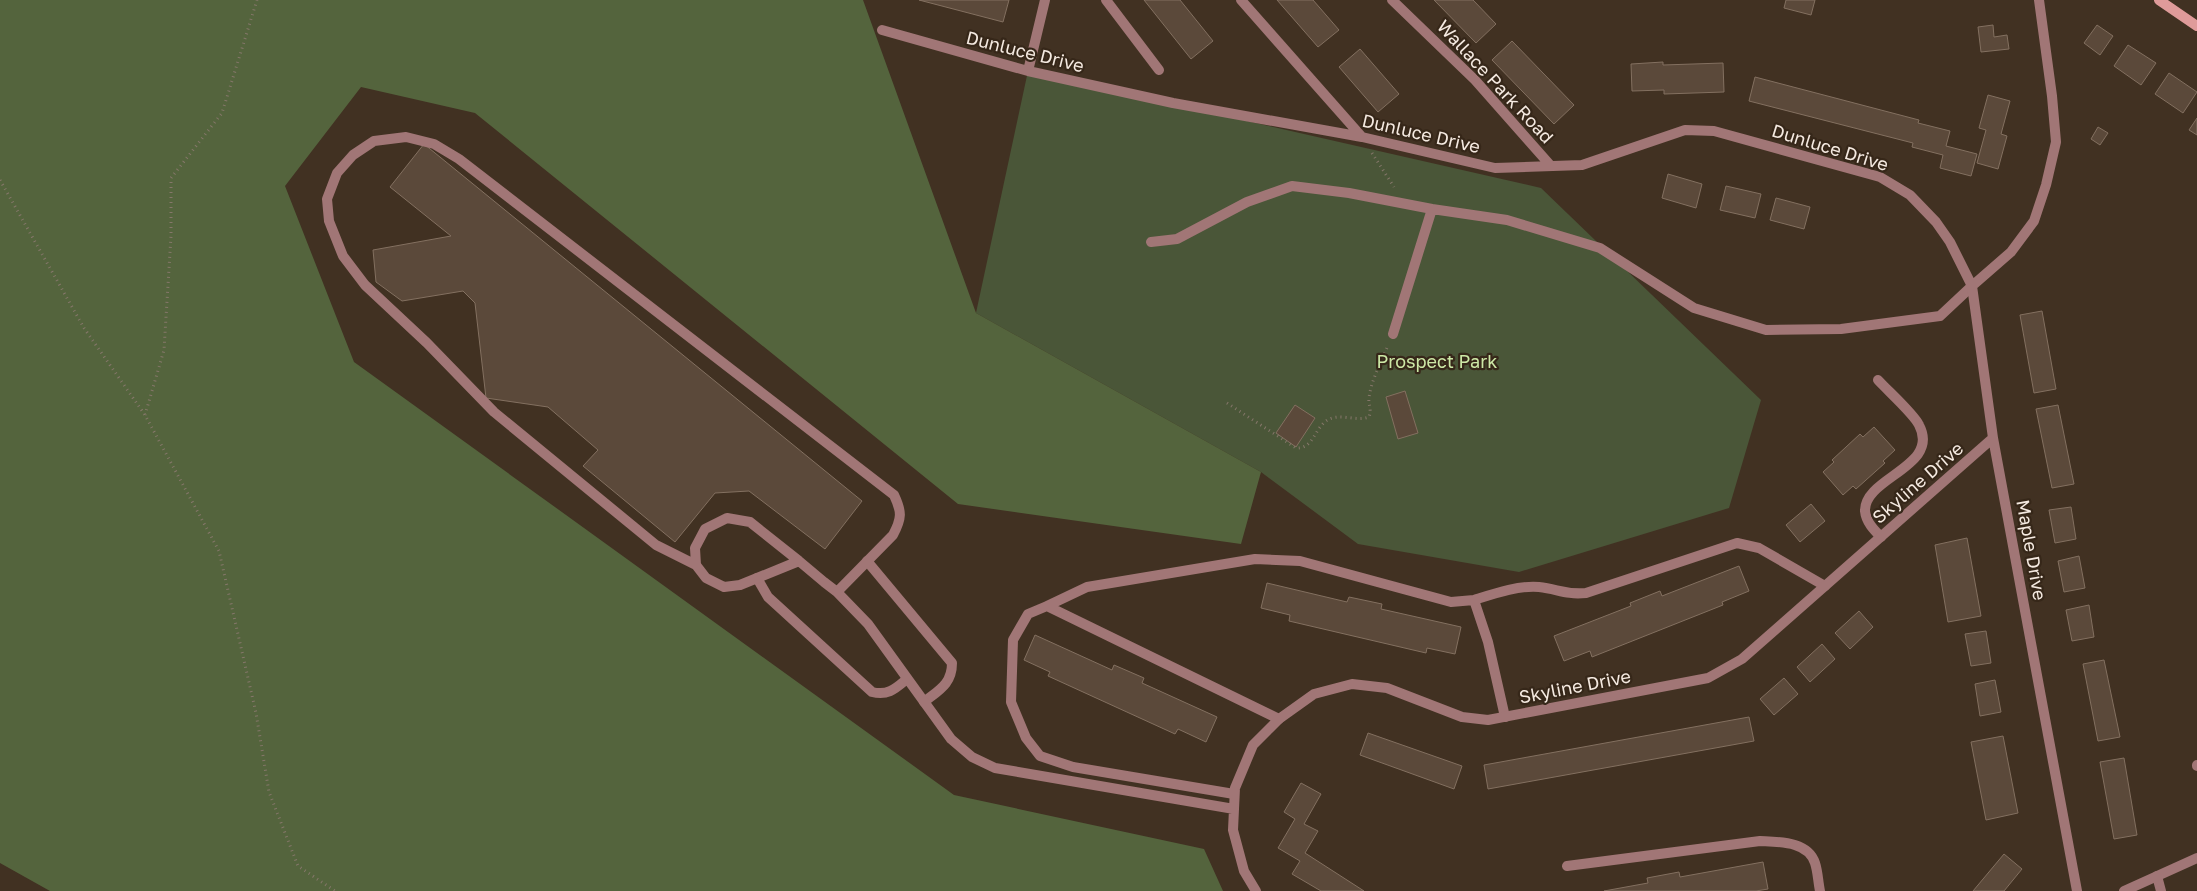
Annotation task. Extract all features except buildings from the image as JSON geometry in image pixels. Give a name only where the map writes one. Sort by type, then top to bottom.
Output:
[{"type":"street","points":[[1028,72],[1045,0]]},
{"type":"street","points":[[1106,0],[1159,70]]},
{"type":"street","points":[[1241,0],[1362,137]]},
{"type":"street","name":"Wallace Park Road","points":[[1392,0],[1475,80],[1551,166]]},
{"type":"street","points":[[1151,242],[1177,239],[1247,202],[1292,186],[1349,193],[1432,209],[1507,220],[1600,248],[1694,308],[1766,330],[1841,330],[1940,316],[2011,252],[2034,221],[2046,185],[2056,142],[2039,0]]},
{"type":"street","points":[[2159,0],[2197,26]]},
{"type":"street","name":"Dunluce Drive","points":[[882,30],[1028,72],[1173,102],[1362,137],[1495,168],[1582,165],[1685,130],[1714,131],[1880,177],[1910,195],[1936,222]]},
{"type":"street","points":[[799,562],[740,585],[724,587],[706,578],[696,565],[656,545],[494,412],[427,343],[365,285],[343,256],[329,222],[328,214],[327,199],[337,173],[353,155],[374,141],[406,137],[434,144],[459,159],[894,495],[901,509],[898,524],[893,535],[837,592]]},
{"type":"street","points":[[1393,334],[1432,209]]},
{"type":"street","name":"Maple Drive","points":[[1936,222],[1950,242],[1972,286],[1994,438],[2077,891]]},
{"type":"street","points":[[1878,380],[1919,424],[1923,440],[1919,453],[1910,463],[1868,498],[1865,512],[1869,524],[1881,537]]},
{"type":"street","name":"Skyline Drive","points":[[1256,891],[1244,871],[1233,830],[1235,788],[1253,745],[1279,719],[1314,694],[1352,684],[1387,688],[1462,717],[1488,720],[1708,678],[1742,659],[1994,438]]},
{"type":"street","points":[[696,565],[695,548],[705,529],[727,518],[750,522],[837,592],[868,624],[951,739],[972,757],[995,768],[1234,809]]},
{"type":"street","points":[[1234,794],[1073,767],[1040,756],[1026,738],[1011,702],[1013,640],[1028,614],[1087,588],[1255,559],[1300,561],[1451,602],[1474,600],[1521,589],[1539,587],[1571,595],[1586,593],[1736,543],[1759,548],[1825,586]]},
{"type":"street","points":[[867,561],[952,663],[952,674],[946,683],[924,702]]},
{"type":"street","points":[[757,578],[768,597],[872,692],[883,695],[908,679]]},
{"type":"street","points":[[1474,600],[1488,642],[1505,717]]},
{"type":"street","points":[[1047,606],[1279,719]]},
{"type":"street","points":[[1567,866],[1760,841],[1785,842],[1805,849],[1815,862],[1820,891]]},
{"type":"street","points":[[2124,891],[2197,858]]},
{"type":"street","points":[[2157,876],[2161,891]]},
{"type":"path","points":[[145,415],[164,350],[171,236],[171,178],[222,113],[257,0]]},
{"type":"path","points":[[1362,137],[1404,204]]},
{"type":"path","points":[[0,180],[84,328],[145,415],[219,551],[256,713],[269,792],[298,866],[334,891]]},
{"type":"path","points":[[1227,403],[1296,448],[1303,449],[1309,445],[1325,422],[1332,418],[1364,419],[1369,417],[1371,411],[1368,400],[1371,389],[1393,334]]},
{"type":"green space","points":[[0,0],[863,0],[976,313],[1261,472],[1241,544],[958,504],[475,113],[361,87],[285,186],[354,362],[954,795],[1204,849],[1223,891],[50,891],[0,863]]},
{"type":"green space","name":"Prospect Park","points":[[1028,71],[1541,188],[1761,400],[1729,508],[1519,572],[1358,544],[1261,472],[976,313]]}]
